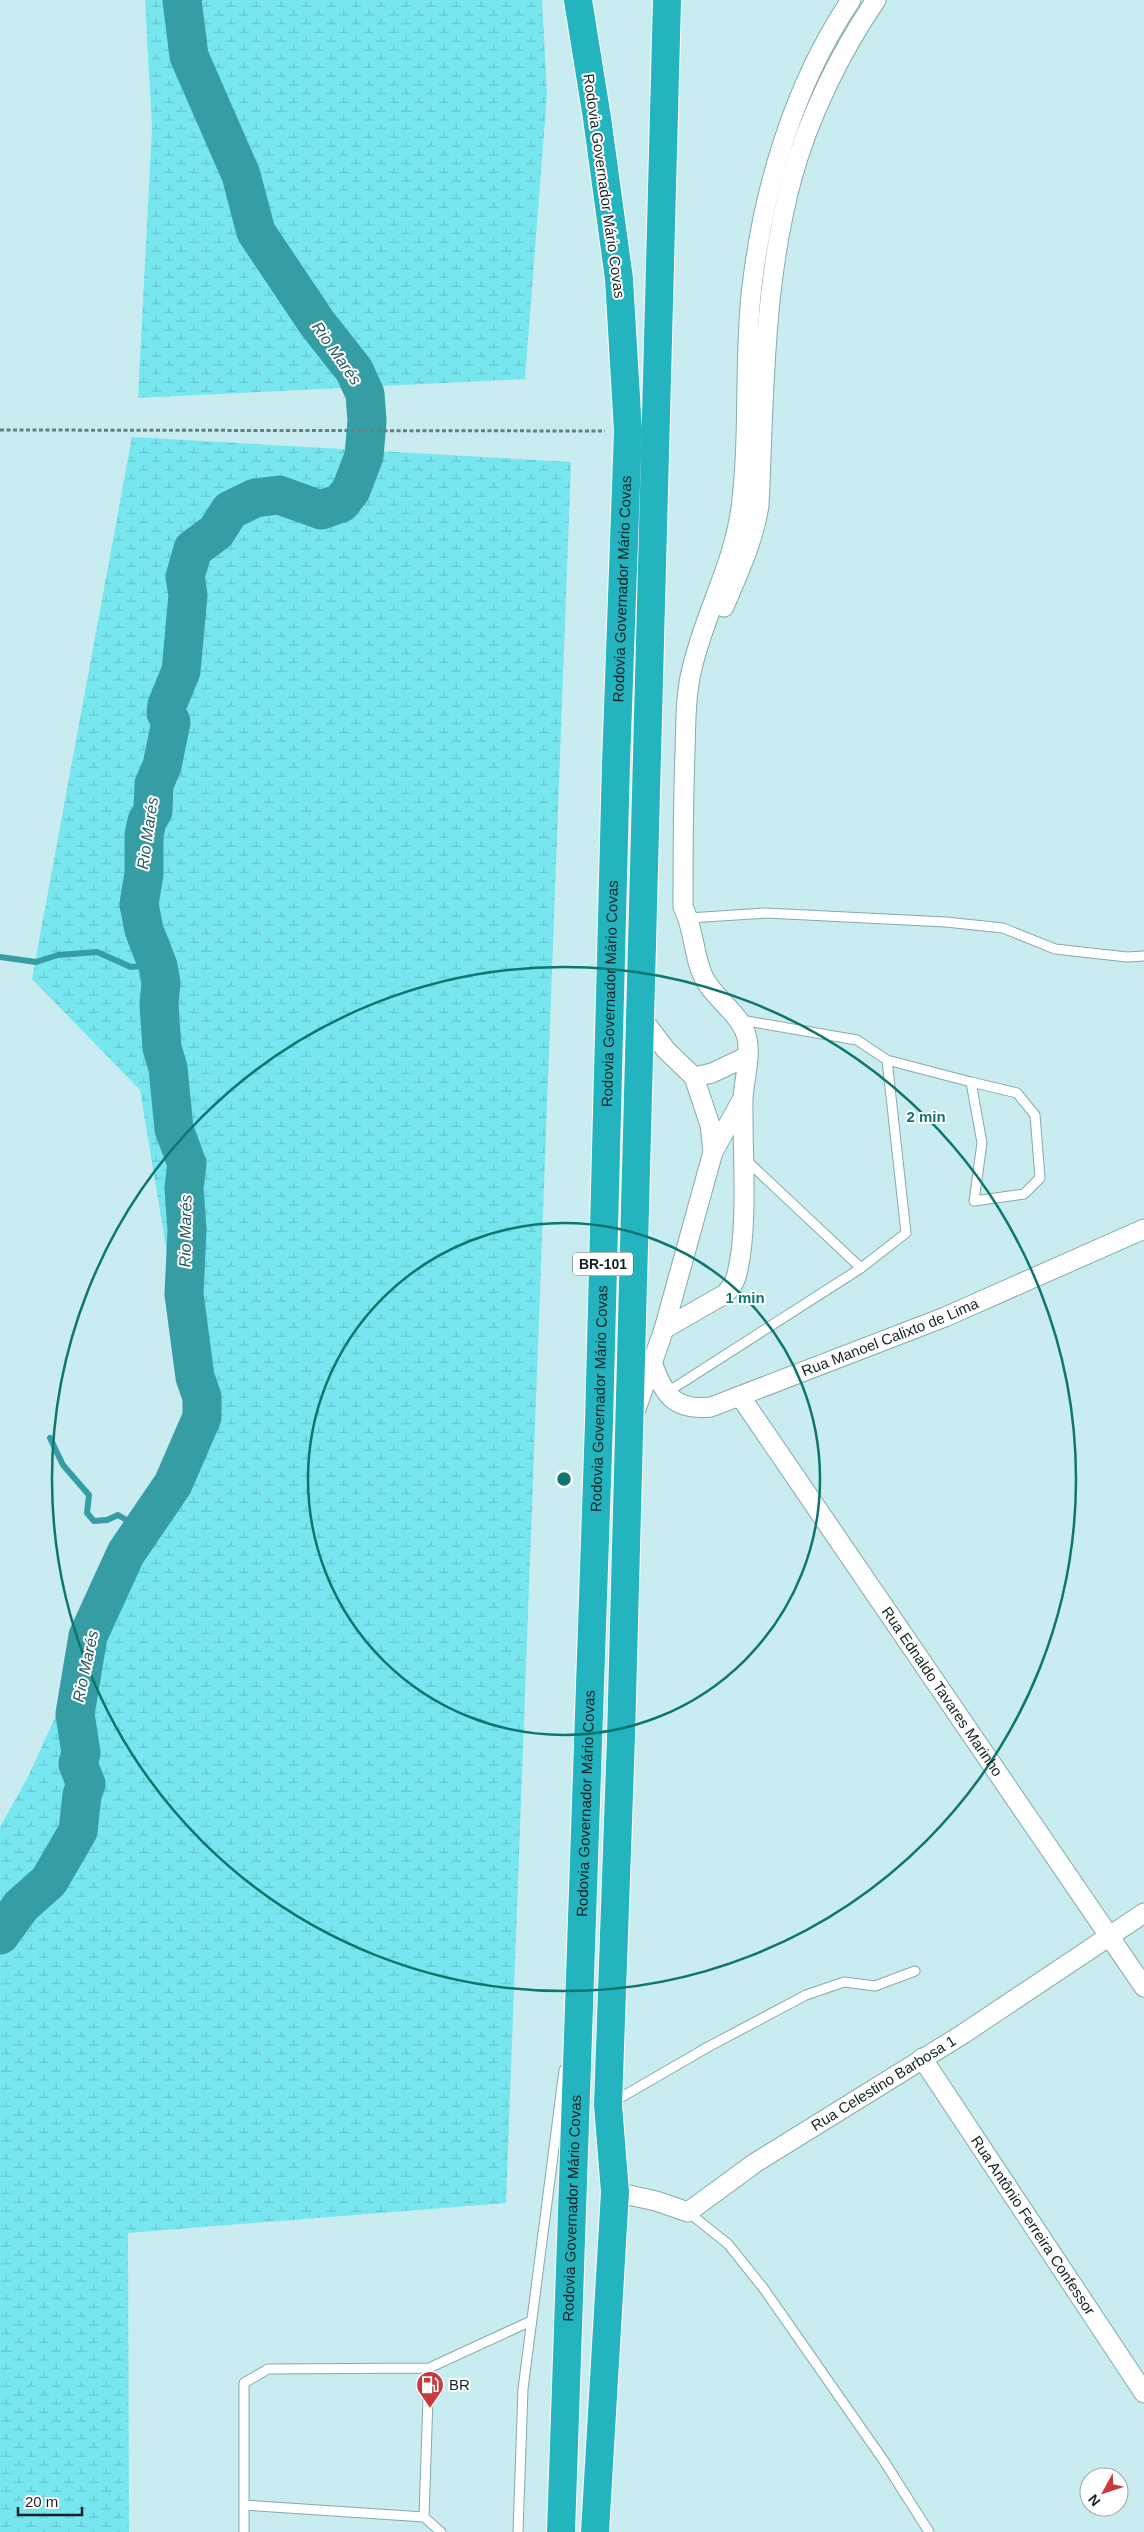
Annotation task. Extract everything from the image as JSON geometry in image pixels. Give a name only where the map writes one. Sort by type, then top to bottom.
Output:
[{"type":"highway","name":"Rodovia Governador Mário Covas","points":[[562,2532],[579,1968],[599,1431],[616,763],[628,431],[619,279],[600,138],[578,0]]},
{"type":"highway","name":"Rodovia Governador Mário Covas","points":[[595,2532],[615,2192],[608,2105],[629,1430],[667,0]]},
{"type":"street","points":[[664,1329],[725,1294],[737,1276],[741,1248],[743,1096],[748,1056],[747,1038],[739,1020],[704,978],[689,918],[683,907],[686,714],[690,675],[701,633],[732,550],[741,507],[751,296],[760,238],[779,158],[795,108],[820,54],[851,0]]},
{"type":"street","points":[[689,918],[694,907],[697,754],[702,683],[714,630],[745,560],[755,532],[759,506],[768,315],[778,240],[792,177],[812,122],[845,51],[876,0]]},
{"type":"street","points":[[640,1016],[666,1050],[694,1077],[710,1124],[713,1152]]},
{"type":"street","points":[[694,1077],[712,1073],[748,1056]]},
{"type":"street","points":[[629,1430],[664,1329],[713,1152],[743,1096]]},
{"type":"street","name":"Rua Manoel Calixto de Lima","points":[[666,1393],[676,1402],[698,1408],[711,1407],[945,1317],[1144,1229]]},
{"type":"street","points":[[652,1362],[658,1380],[666,1393]]},
{"type":"street","name":"Rua Ednaldo Tavares Marinho","points":[[740,1396],[1144,1987]]},
{"type":"street","name":"Rua Celestino Barbosa 1","points":[[688,2212],[755,2163],[922,2058],[1144,1913]]},
{"type":"street","name":"Rua Antônio Ferreira Confessor","points":[[922,2058],[1144,2393]]},
{"type":"street","points":[[615,2192],[656,2201],[688,2212]]},
{"type":"lane","points":[[689,918],[766,913],[946,922],[1003,928],[1055,948],[1128,957],[1144,956]]},
{"type":"lane","points":[[739,1020],[857,1040],[887,1060],[1017,1093],[1035,1116],[1040,1178],[1024,1194],[974,1201],[982,1143],[971,1082]]},
{"type":"lane","points":[[666,1393],[861,1268],[906,1233],[887,1060]]},
{"type":"lane","points":[[743,1157],[861,1268]]},
{"type":"lane","points":[[567,2047],[579,1968]]},
{"type":"lane","points":[[608,2105],[708,2047],[806,1995],[844,1982],[875,1986],[915,1971]]},
{"type":"lane","points":[[518,2532],[523,2388],[566,2056]]},
{"type":"lane","points":[[688,2212],[728,2244],[764,2289],[884,2461],[930,2532]]},
{"type":"lane","points":[[244,2532],[244,2383],[268,2369],[429,2368],[531,2321]]},
{"type":"lane","points":[[424,2517],[429,2368]]},
{"type":"lane","points":[[244,2505],[424,2517],[441,2532]]},
{"type":"path","points":[[0,430],[628,431]]},
{"type":"green space","points":[[145,0],[542,0],[547,94],[525,379],[138,398],[152,128]]},
{"type":"green space","points":[[132,437],[571,462],[506,2203],[128,2233],[129,2532],[0,2532],[0,1827],[29,1775],[193,1411],[140,1090],[32,979]]},
{"type":"waterway","name":"Rio Marés","points":[[0,1935],[21,1906],[49,1881],[78,1831],[82,1795],[86,1784],[78,1764],[81,1753],[75,1714],[88,1636],[126,1553],[173,1484],[202,1417],[202,1397],[195,1377],[184,1294],[187,1230],[184,1188],[187,1164],[174,1129],[168,1068],[162,1048],[159,1004],[161,983],[158,966],[144,930],[139,904],[144,874],[144,835],[147,821],[153,811],[154,784],[162,766],[171,722],[166,713],[167,705],[181,671],[188,595],[185,577],[193,549],[216,532],[230,510],[255,498],[279,495],[321,510],[341,503],[351,490],[364,456],[367,421],[365,394],[354,370],[317,323],[256,232],[241,175],[189,56],[182,0]]},
{"type":"waterway","points":[[0,957],[36,962],[58,955],[97,952],[131,967],[142,966],[154,957]]},
{"type":"waterway","points":[[50,1438],[63,1465],[89,1495],[87,1513],[94,1521],[107,1520],[118,1515],[142,1529]]},
{"type":"place","name":"BR","points":[[430,2409]]}]
